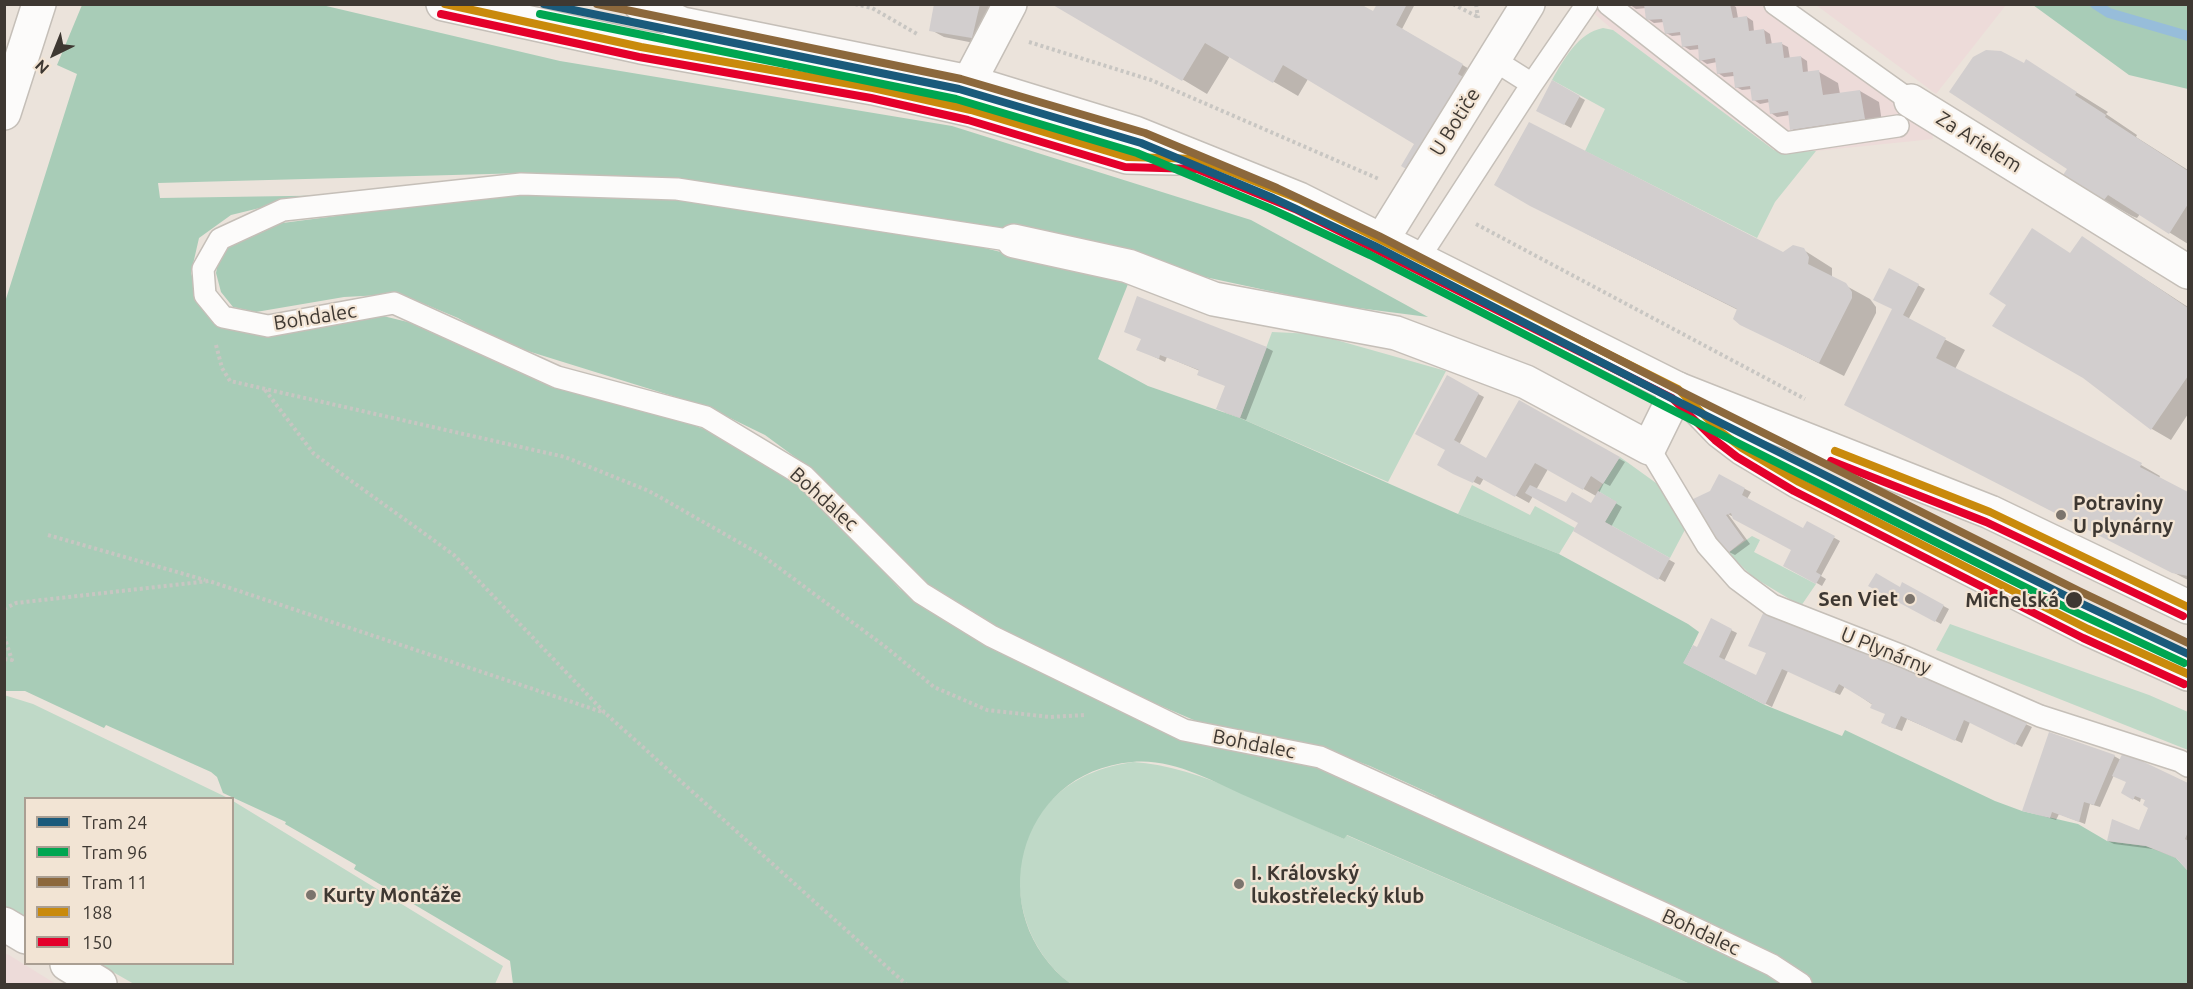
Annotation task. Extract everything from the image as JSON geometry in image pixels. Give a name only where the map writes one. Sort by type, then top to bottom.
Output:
[{"type":"street","points":[[4,113],[39,4]]},
{"type":"street","points":[[443,4],[641,47],[861,86],[970,110],[1127,157],[1199,159]]},
{"type":"street","points":[[969,82],[1010,4]]},
{"type":"street","name":"U Botiče","points":[[1382,240],[1528,4]]},
{"type":"street","points":[[647,8],[682,24],[969,82],[1135,133],[1299,199],[1678,389],[1990,512],[2188,607]]},
{"type":"street","name":"Za Arielem","points":[[1905,114],[2188,272]]},
{"type":"street","name":"Bohdalec","points":[[1014,241],[1128,266],[1214,299],[1396,333],[1526,382],[1649,448]]},
{"type":"street","points":[[1649,448],[1678,389]]},
{"type":"street","points":[[1678,389],[1735,443],[1799,482],[2088,629],[2188,674]]},
{"type":"street","points":[[4,924],[24,936]]},
{"type":"street","points":[[70,965],[100,984]]},
{"type":"lane","points":[[622,4],[647,8]]},
{"type":"lane","points":[[1419,258],[1448,209],[1587,4]]},
{"type":"lane","points":[[1608,4],[1785,143],[1905,114]]},
{"type":"lane","name":"Za Arielem","points":[[1775,4],[1905,114]]},
{"type":"lane","points":[[1494,60],[1532,84]]},
{"type":"lane","name":"Bohdalec","points":[[1014,241],[677,189],[521,184],[283,210],[220,239],[203,269],[205,295],[223,317],[268,326],[394,303],[557,377],[706,417],[804,476],[921,593],[991,636],[1184,730],[1320,757],[1663,913],[1772,965],[1801,984]]},
{"type":"lane","name":"U Plynárny","points":[[1649,448],[1707,545],[1737,579],[1772,604],[1905,657],[2040,717],[2180,761],[2188,766]]},
{"type":"path","points":[[855,4],[872,8],[928,41]]},
{"type":"path","points":[[1453,4],[1477,18],[1481,11]]},
{"type":"path","points":[[991,37],[1036,43],[1151,80],[1411,193]]},
{"type":"path","points":[[1448,209],[1806,400]]},
{"type":"path","points":[[213,342],[217,346],[222,368],[230,381],[565,457],[649,490],[763,556],[934,687],[987,710],[1050,717],[1086,715]]},
{"type":"path","points":[[265,390],[314,454],[454,555],[605,713],[906,984]]},
{"type":"path","points":[[48,535],[209,581],[605,713]]},
{"type":"path","points":[[4,609],[16,603],[106,595],[209,581]]},
{"type":"path","points":[[4,636],[12,660],[4,659]]},
{"type":"shaded area","points":[[1595,4],[1765,5],[1931,124],[1933,139],[1816,151],[1774,150],[1613,30],[1591,11]]},
{"type":"shaded area","points":[[1816,5],[2006,5],[1936,94]]},
{"type":"shaded area","points":[[4,953],[56,984],[5,984]]},
{"type":"green space","points":[[82,5],[322,5],[560,61],[952,126],[1251,220],[1428,317],[1335,305],[1149,265],[680,179],[526,173],[158,183],[160,198],[354,195],[272,205],[231,215],[199,238],[191,273],[200,301],[221,327],[254,334],[344,318],[383,316],[416,324],[451,337],[494,361],[543,380],[677,419],[720,435],[788,476],[828,512],[900,589],[939,617],[1097,697],[1368,784],[1419,791],[1438,797],[1370,766],[1311,744],[1196,721],[1103,681],[948,602],[914,574],[842,499],[799,460],[765,435],[726,416],[682,399],[502,343],[458,318],[422,303],[382,295],[344,297],[256,312],[233,307],[221,292],[216,273],[220,252],[239,235],[275,224],[527,191],[680,195],[953,240],[1128,284],[1098,359],[1148,386],[1240,418],[1458,514],[1559,554],[1699,632],[1684,663],[1765,705],[1842,736],[1845,730],[1995,801],[2022,811],[2078,824],[2107,841],[2146,846],[2176,858],[2188,871],[2188,984],[1690,984],[1347,835],[1344,839],[1192,772],[1162,764],[1132,762],[1092,772],[1061,791],[1038,819],[1024,851],[1020,887],[1026,922],[1043,955],[1071,984],[513,984],[510,961],[354,869],[356,865],[285,824],[286,822],[223,793],[217,777],[211,772],[106,725],[104,728],[25,691],[5,691],[5,302],[77,74],[57,65]]},
{"type":"green space","points":[[2033,5],[2188,5],[2188,89],[2129,75]]},
{"type":"green space","points":[[1603,28],[1613,30],[1774,150],[1816,151],[1775,202],[1757,238],[1585,151],[1605,109],[1552,80],[1579,41],[1586,35]]},
{"type":"green space","points":[[1272,332],[1315,334],[1446,371],[1388,482],[1240,418]]},
{"type":"green space","points":[[1620,457],[1663,488],[1688,524],[1670,558],[1605,522],[1616,502],[1598,491]]},
{"type":"green space","points":[[1472,485],[1530,515],[1535,506],[1575,528],[1559,554],[1458,514]]},
{"type":"green space","points":[[1752,536],[1760,540],[1754,552],[1816,584],[1801,606],[1753,577],[1728,553]]},
{"type":"green space","points":[[1950,624],[2149,695],[2188,712],[2188,750],[1936,650]]},
{"type":"green space","points":[[4,695],[33,704],[226,797],[24,797],[24,918],[5,906]]},
{"type":"green space","name":"I. Královský lukostřelecký klub","points":[[1133,762],[1159,765],[1213,781],[1344,839],[1346,835],[1690,984],[1071,984],[1048,962],[1032,936],[1022,907],[1020,878],[1024,848],[1036,821],[1054,797],[1087,775]]},
{"type":"green space","name":"Kurty Montáže","points":[[234,802],[503,966],[495,984],[134,984],[101,965],[234,965]]},
{"type":"building","points":[[934,4],[980,4],[972,38],[929,31]]},
{"type":"building","points":[[1377,4],[1407,4],[1396,25],[1463,64],[1458,74],[1468,80],[1413,173],[1401,166],[1414,144],[1283,65],[1273,83],[1205,43],[1182,81],[1053,5],[1362,5],[1373,11]]},
{"type":"building","points":[[1644,4],[1730,4],[1733,18],[1747,16],[1749,31],[1764,29],[1766,44],[1782,42],[1784,58],[1801,56],[1803,72],[1819,70],[1823,95],[1860,90],[1865,119],[1790,130],[1788,111],[1770,114],[1768,99],[1752,101],[1750,86],[1735,88],[1733,72],[1717,74],[1715,58],[1699,61],[1698,45],[1682,47],[1680,32],[1665,34],[1662,19],[1646,20]]},
{"type":"building","points":[[1986,50],[2001,51],[2024,63],[2026,59],[2077,92],[2075,95],[2106,115],[2105,117],[2188,171],[2188,204],[2169,234],[2108,195],[2104,200],[2099,198],[2063,175],[2067,169],[1949,92],[1973,57]]},
{"type":"building","points":[[1552,80],[1580,96],[1564,125],[1536,111]]},
{"type":"building","points":[[1529,122],[1783,252],[1793,245],[1804,248],[1809,257],[1808,264],[1846,283],[1852,292],[1852,298],[1819,363],[1740,325],[1733,319],[1737,309],[1530,206],[1494,185]]},
{"type":"building","points":[[2032,228],[2070,253],[2082,236],[2188,308],[2188,376],[2151,430],[2083,378],[1992,326],[2006,305],[1989,294]]},
{"type":"building","points":[[1889,268],[1919,284],[1903,315],[1946,338],[1936,358],[2142,463],[2140,467],[2188,492],[2188,576],[2172,573],[1844,405],[1892,309],[1873,300]]},
{"type":"building","points":[[1137,296],[1267,347],[1240,418],[1216,409],[1225,386],[1197,375],[1199,370],[1160,355],[1159,359],[1136,350],[1141,339],[1124,332]]},
{"type":"building","points":[[1447,375],[1479,393],[1454,440],[1486,458],[1519,400],[1620,457],[1603,484],[1591,476],[1583,490],[1535,463],[1515,497],[1477,476],[1473,483],[1453,474],[1437,465],[1445,450],[1415,434]]},
{"type":"building","points":[[1719,474],[1745,488],[1742,495],[1803,528],[1807,521],[1835,536],[1816,572],[1821,575],[1816,584],[1783,566],[1791,550],[1733,519],[1731,513],[1726,515],[1744,540],[1728,553],[1719,543],[1691,500],[1710,491]]},
{"type":"building","points":[[1530,485],[1566,502],[1572,492],[1591,503],[1598,491],[1617,502],[1605,522],[1670,558],[1658,580],[1573,531],[1578,523],[1525,493]]},
{"type":"building","points":[[1876,573],[1900,587],[1902,582],[1944,605],[1935,622],[1868,586]]},
{"type":"building","points":[[1765,609],[1878,660],[1880,655],[2027,723],[2015,745],[1964,720],[1955,741],[1901,716],[1895,729],[1881,723],[1885,714],[1870,708],[1872,704],[1839,684],[1834,693],[1782,669],[1765,705],[1683,663],[1693,645],[1697,647],[1711,618],[1732,629],[1719,657],[1756,675],[1766,653],[1748,646]]},
{"type":"building","points":[[2049,732],[2115,755],[2094,805],[2084,802],[2079,822],[2052,812],[2050,818],[2022,811]]},
{"type":"building","points":[[2123,752],[2188,783],[2188,832],[2185,839],[2188,841],[2188,871],[2176,858],[2146,846],[2107,841],[2112,819],[2139,830],[2148,808],[2143,805],[2145,800],[2135,796],[2133,800],[2121,793],[2126,782],[2112,776]]},
{"type":"waterway","points":[[2095,4],[2109,13],[2188,36]]},
{"type":"tram line","name":"24","points":[[544,4],[959,89],[1141,143],[1273,198],[1375,246],[1673,399],[2074,600],[2188,654]]},
{"type":"tram line","name":"11","points":[[597,4],[961,79],[1145,133],[1277,188],[1379,236],[1678,390],[2079,591],[2188,643]]},
{"type":"tram line","name":"96","points":[[540,14],[956,99],[1137,153],[1269,208],[1370,255],[1668,408],[2069,609],[2184,663]]},
{"type":"transit line","name":"188","points":[[445,4],[641,47],[873,88],[971,110],[1127,157],[1199,159],[1299,199],[1678,389],[1721,432],[1742,448],[1799,482],[2088,629],[2188,674]]},
{"type":"transit line","name":"150","points":[[441,14],[639,57],[871,98],[968,120],[1125,167],[1197,169],[1295,209],[1672,398],[1715,440],[1737,457],[1794,491],[2083,638],[2184,684]]},
{"type":"transit line","name":"188","points":[[1835,451],[1990,512],[2188,607]]},
{"type":"transit line","name":"150","points":[[1831,461],[1986,522],[2183,616]]},
{"type":"place","name":"Potraviny U plynárny","points":[[2061,515]]},
{"type":"place","name":"Sen Viet","points":[[1910,599]]},
{"type":"place","name":"Michelská","points":[[2074,600]]},
{"type":"place","name":"I. Královský lukostřelecký klub","points":[[1239,884]]},
{"type":"place","name":"Kurty Montáže","points":[[311,895]]}]
